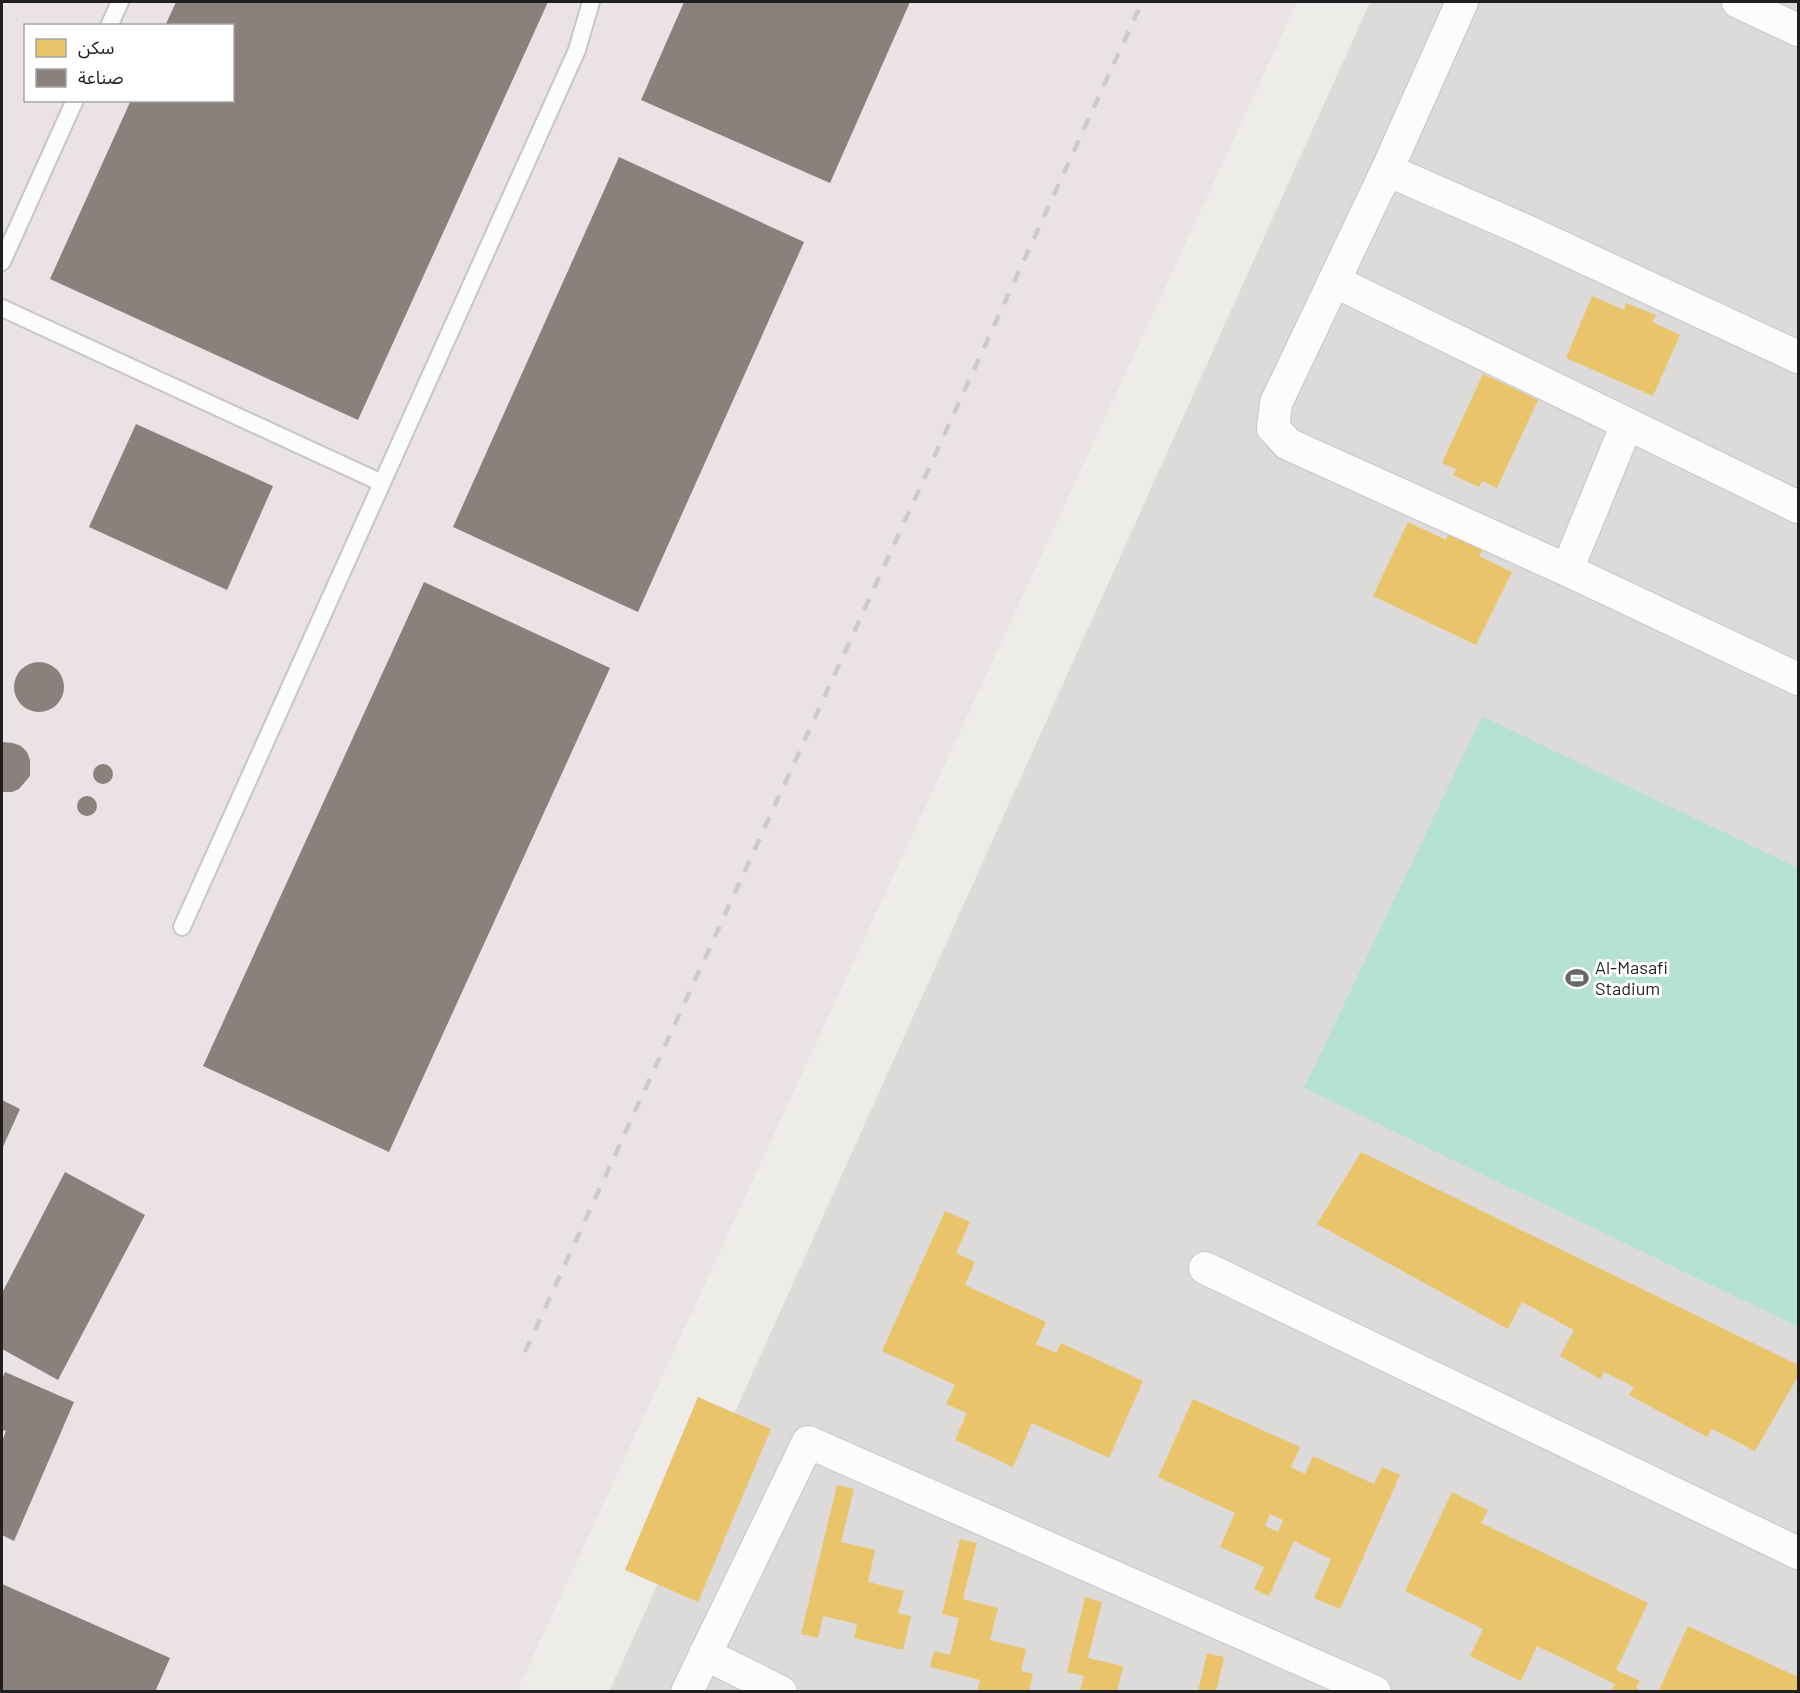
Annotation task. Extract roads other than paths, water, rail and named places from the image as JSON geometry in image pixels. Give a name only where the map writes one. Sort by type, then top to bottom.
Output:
[{"type":"street","points":[[1462,2],[1387,170],[1276,403],[1273,428],[1288,444],[1567,570],[1798,679]]},
{"type":"street","points":[[1738,2],[1798,30]]},
{"type":"street","points":[[1387,170],[1520,228],[1798,357]]},
{"type":"street","points":[[1334,281],[1798,507]]},
{"type":"street","points":[[1567,570],[1628,424]]},
{"type":"street","points":[[1205,1268],[1798,1553]]},
{"type":"street","points":[[687,1692],[808,1442],[1375,1692]]},
{"type":"street","points":[[705,1654],[781,1692]]},
{"type":"lane","points":[[110,24],[120,2]]},
{"type":"lane","points":[[182,927],[577,50],[591,2]]},
{"type":"lane","points":[[2,262],[74,102]]},
{"type":"lane","points":[[2,308],[382,483]]},
{"type":"railway","points":[[525,1352],[1142,2]]},
{"type":"place","name":"Al-Masafi Stadium","points":[[1577,978]]}]
